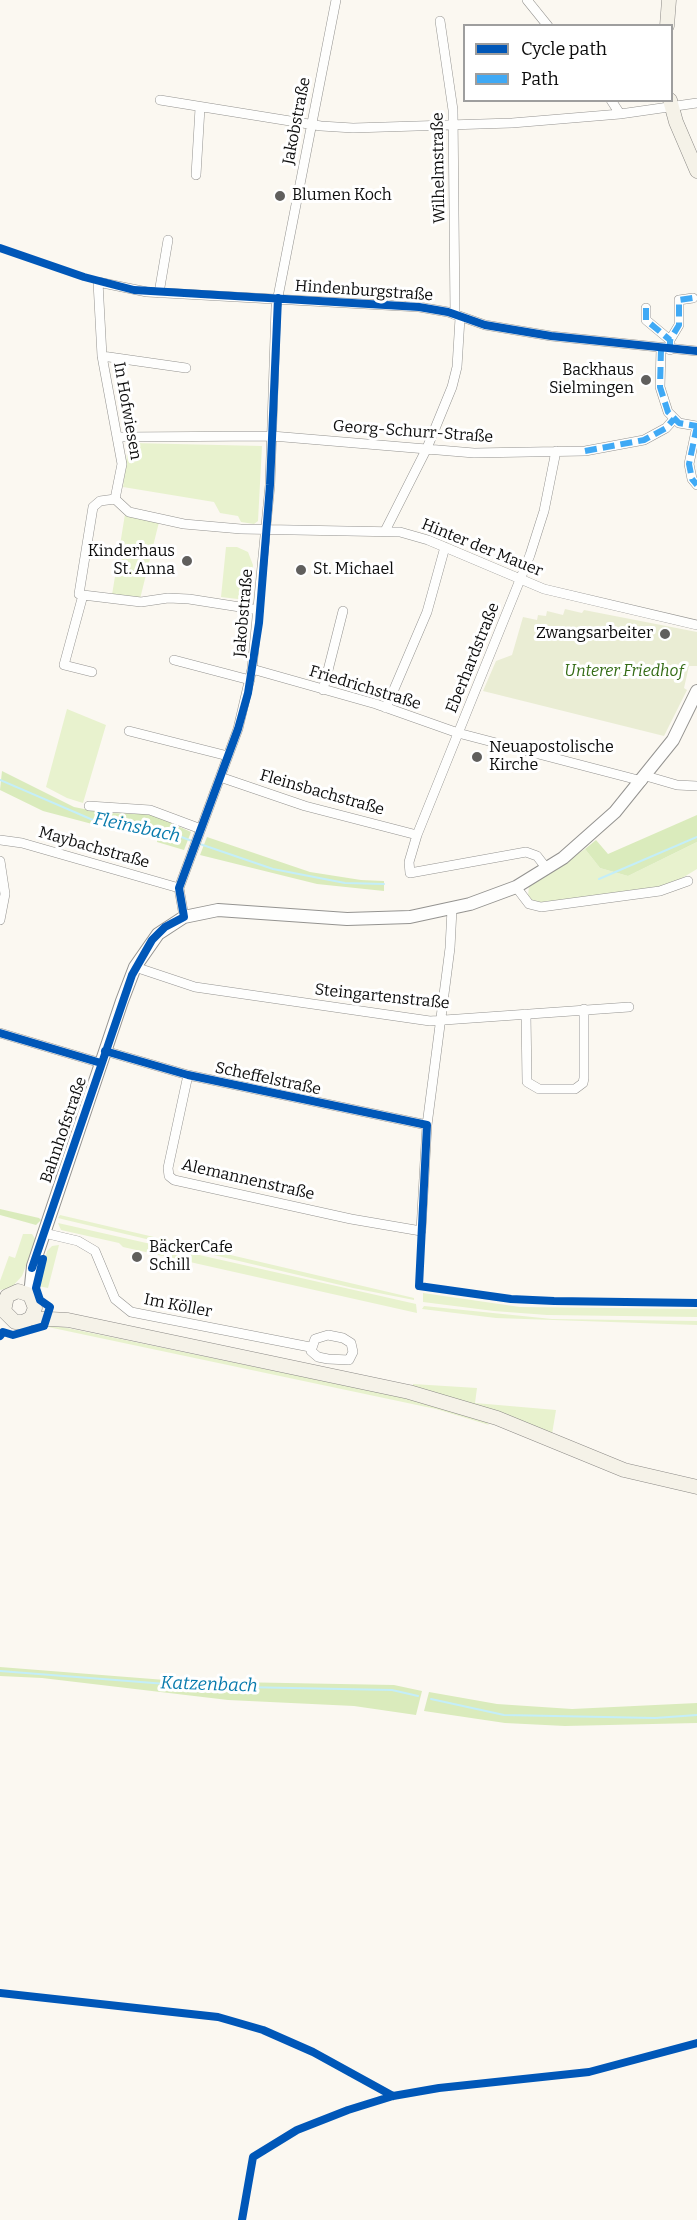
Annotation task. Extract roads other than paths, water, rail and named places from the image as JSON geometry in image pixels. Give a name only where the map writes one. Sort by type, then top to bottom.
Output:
[{"type":"main road","points":[[667,24],[669,0]]},
{"type":"main road","points":[[671,104],[697,171]]},
{"type":"main road","points":[[13,1299],[8,1318],[15,1322],[23,1322],[31,1318],[68,1320]]},
{"type":"main road","points":[[13,1299],[31,1318]]},
{"type":"main road","points":[[13,1299],[68,1320],[434,1398],[511,1423],[624,1470],[697,1487]]},
{"type":"street","name":"Jakobstraße","points":[[184,917],[179,888],[228,756],[252,669],[266,529],[278,298],[336,0]]},
{"type":"street","points":[[527,0],[546,24]]},
{"type":"street","name":"Wilhelmstraße","points":[[385,531],[427,448],[456,377],[458,316],[454,126],[450,80],[440,21]]},
{"type":"street","points":[[160,100],[312,125],[353,128],[454,126],[620,114],[671,104],[697,103]]},
{"type":"street","points":[[611,102],[620,114]]},
{"type":"street","points":[[196,176],[200,108]]},
{"type":"street","points":[[159,292],[168,240]]},
{"type":"street","name":"Hindenburgstraße","points":[[98,282],[120,288],[159,292],[418,307],[551,336],[667,346],[697,351]]},
{"type":"street","name":"In Hofwiesen","points":[[98,282],[102,356],[119,437],[122,464],[115,499]]},
{"type":"street","points":[[693,298],[679,300],[679,325],[667,346],[660,387],[668,412],[674,420],[697,426],[689,465],[692,479],[697,485]]},
{"type":"street","points":[[646,308],[646,320],[667,346]]},
{"type":"street","points":[[102,356],[186,368]]},
{"type":"street","name":"Georg-Schurr-Straße","points":[[119,437],[272,436],[474,453],[598,450],[631,443],[656,434],[674,420]]},
{"type":"street","name":"Eberhardstraße","points":[[547,869],[537,856],[526,852],[410,873],[409,862],[417,835],[520,580],[544,512],[556,451]]},
{"type":"street","points":[[115,499],[100,501],[93,507],[79,594],[141,602],[168,598],[192,600],[259,610]]},
{"type":"street","name":"Hinter der Mauer","points":[[115,499],[129,512],[184,524],[266,529],[385,531],[415,536],[520,580],[582,600],[697,625]]},
{"type":"street","points":[[386,708],[424,620],[445,548]]},
{"type":"street","points":[[64,664],[83,594]]},
{"type":"street","points":[[323,690],[343,611]]},
{"type":"street","points":[[174,660],[250,680]]},
{"type":"street","points":[[53,662],[92,672]]},
{"type":"street","name":"Friedrichstraße","points":[[252,669],[386,708],[458,733],[664,783],[697,786]]},
{"type":"street","name":"Bahnhofstraße","points":[[13,1299],[32,1268],[135,967],[158,934],[184,917],[218,910],[388,919],[452,909],[516,886],[547,869],[599,827],[644,778],[673,740],[697,691]]},
{"type":"street","points":[[129,732],[228,756]]},
{"type":"street","name":"Fleinsbachstraße","points":[[220,777],[304,807],[417,835]]},
{"type":"street","points":[[89,806],[150,810],[200,831]]},
{"type":"street","name":"Maybachstraße","points":[[0,840],[22,843],[179,888]]},
{"type":"street","points":[[0,861],[5,894],[0,920]]},
{"type":"street","points":[[516,886],[529,904],[541,907],[660,891],[688,881]]},
{"type":"street","points":[[427,1125],[450,948],[452,909]]},
{"type":"street","name":"Steingartenstraße","points":[[135,967],[195,987],[440,1022],[629,1006]]},
{"type":"street","points":[[526,1014],[527,1082],[534,1089],[569,1089],[579,1087],[584,1078],[584,1009]]},
{"type":"street","name":"Scheffelstraße","points":[[0,1033],[427,1125]]},
{"type":"street","name":"Alemannenstraße","points":[[188,1075],[168,1168],[169,1176],[174,1180],[351,1220],[421,1231],[427,1125]]},
{"type":"street","name":"Im Köller","points":[[44,1233],[91,1247],[98,1255],[115,1299],[131,1312],[310,1347]]},
{"type":"waterway","name":"Fleinsbach","points":[[0,780],[93,820],[163,830],[192,841]]},
{"type":"waterway","name":"Fleinsbach","points":[[599,879],[697,837]]},
{"type":"waterway","name":"Fleinsbach","points":[[197,843],[273,869],[345,883],[384,884]]},
{"type":"waterway","name":"Katzenbach","points":[[0,1671],[192,1686],[392,1690],[418,1696]]},
{"type":"waterway","name":"Katzenbach","points":[[431,1699],[504,1715],[655,1718],[697,1715]]},
{"type":"place","name":"Blumen Koch","points":[[280,196]]},
{"type":"place","name":"Backhaus Sielmingen","points":[[646,380]]},
{"type":"place","name":"Kinderhaus St. Anna","points":[[187,561]]},
{"type":"place","name":"St. Michael","points":[[301,570]]},
{"type":"place","name":"Zwangsarbeiter","points":[[665,634]]},
{"type":"place","name":"Neuapostolische Kirche","points":[[477,757]]},
{"type":"place","name":"BäckerCafe Schill","points":[[137,1257]]},
{"type":"park label","name":"Unterer Friedhof","points":[[624,672]]}]
